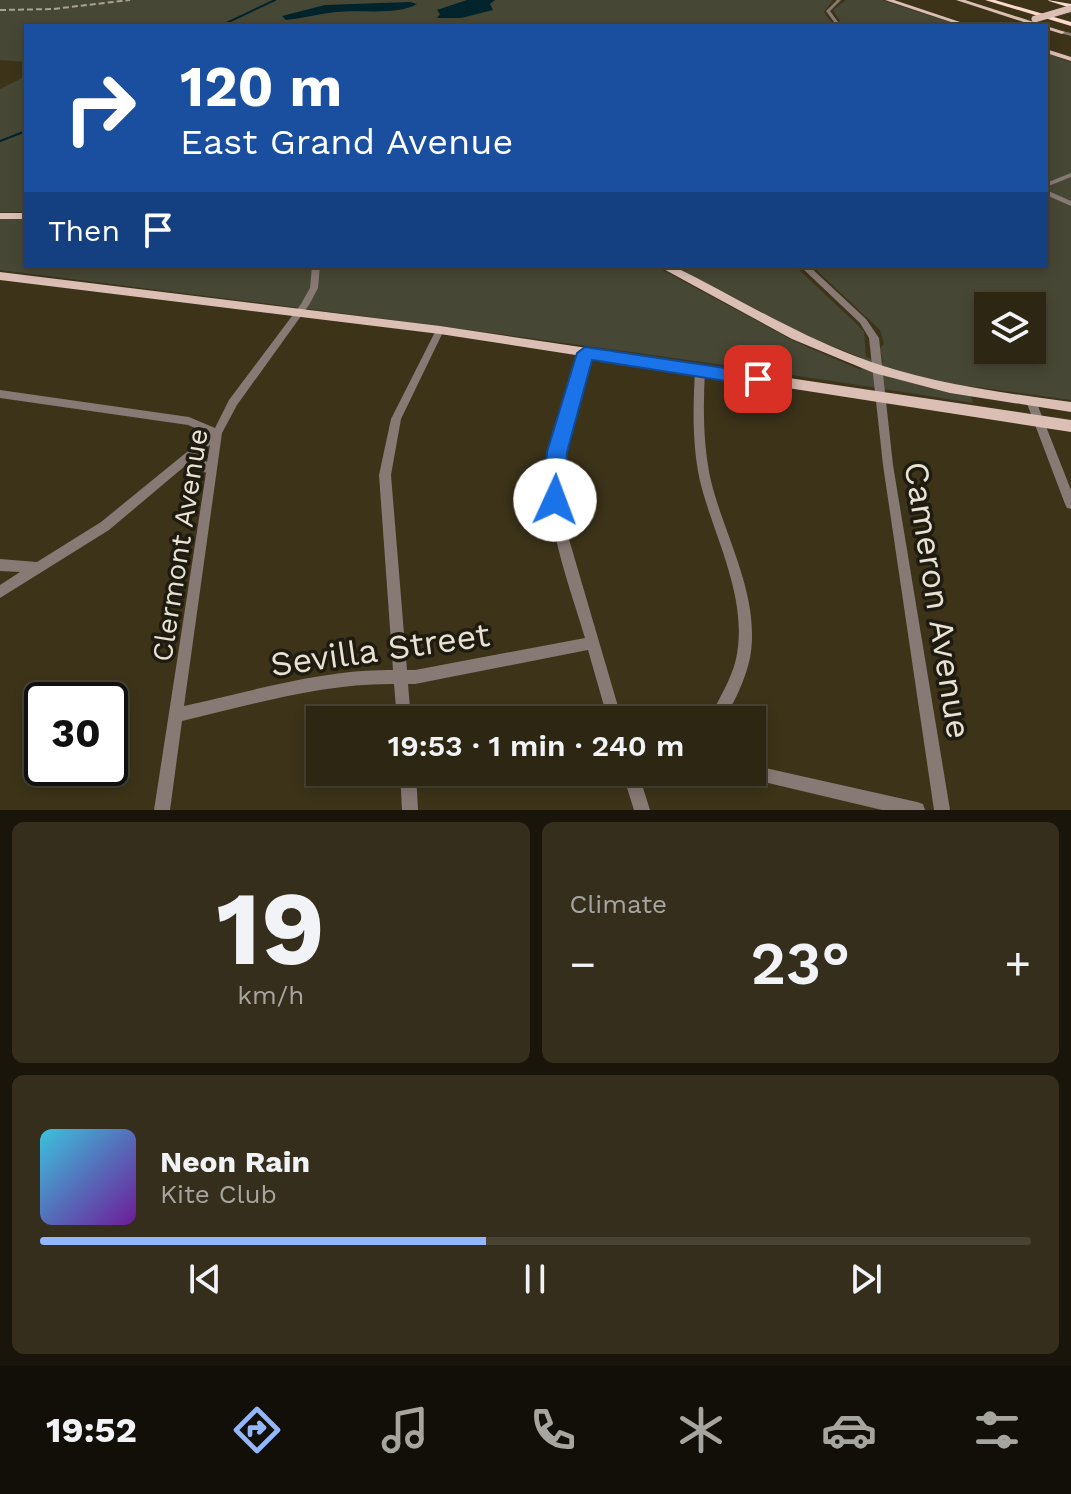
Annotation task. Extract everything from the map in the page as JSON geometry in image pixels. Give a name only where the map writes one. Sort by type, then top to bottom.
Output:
[{"type":"highway","points":[[988,0],[1071,24]]},
{"type":"highway","points":[[1010,0],[1071,11]]},
{"type":"highway","points":[[1016,0],[1071,11]]},
{"type":"highway","points":[[1051,0],[1071,11]]},
{"type":"main road","points":[[888,0],[963,24]]},
{"type":"main road","points":[[959,0],[1037,24]]},
{"type":"main road","points":[[1018,24],[1071,11]]},
{"type":"main road","points":[[1048,27],[1068,33]]},
{"type":"main road","points":[[1048,52],[1071,59]]},
{"type":"main road","points":[[0,216],[24,216]]},
{"type":"main road","points":[[668,268],[722,293],[799,337],[877,370],[968,392],[1071,407]]},
{"type":"main road","points":[[0,276],[440,330],[1071,426]]},
{"type":"street","points":[[838,24],[828,11],[839,0]]},
{"type":"street","points":[[1048,185],[1071,175]]},
{"type":"street","points":[[1057,183],[1062,199]]},
{"type":"street","points":[[1048,193],[1071,204]]},
{"type":"street","name":"Clermont Avenue","points":[[162,810],[217,433],[233,403],[301,314],[314,288],[316,268]]},
{"type":"street","name":"Cameron Avenue","points":[[806,268],[870,329],[942,810]]},
{"type":"street","points":[[403,706],[386,503],[388,446],[406,396],[440,330]]},
{"type":"street","points":[[585,353],[557,452],[555,500],[560,529],[611,706]]},
{"type":"street","points":[[700,371],[702,458],[707,483],[738,574],[747,629],[740,674],[723,706]]},
{"type":"street","points":[[0,394],[189,421],[217,433],[105,526],[0,592]]},
{"type":"street","points":[[1031,401],[1071,504]]},
{"type":"street","points":[[182,462],[198,461],[212,471]]},
{"type":"street","points":[[0,565],[41,568]]},
{"type":"street","name":"Sevilla Street","points":[[177,715],[293,690],[429,674],[591,643]]},
{"type":"street","points":[[766,776],[917,810]]},
{"type":"street","points":[[409,786],[410,810]]},
{"type":"street","points":[[637,786],[642,810]]},
{"type":"green space","points":[[0,0],[833,0],[824,12],[833,24],[24,24],[24,62],[0,60]]},
{"type":"green space","points":[[846,0],[882,0],[956,24],[842,24],[833,10]]},
{"type":"green space","points":[[1048,54],[1071,62],[1071,400],[968,386],[973,403],[609,349],[0,270],[0,219],[24,218],[24,268],[659,268],[794,341],[861,370],[862,358],[809,337],[678,268],[797,268],[864,331],[866,357],[883,363],[880,348],[884,344],[880,330],[814,268],[1048,268]]},
{"type":"green space","points":[[24,77],[24,212],[0,212],[0,89]]},
{"type":"water","points":[[467,0],[495,0],[490,4],[493,10],[461,18],[437,18],[440,14],[437,10]]},
{"type":"water","points":[[417,4],[388,11],[336,12],[286,20],[282,16],[325,5]]},
{"type":"waterway","points":[[224,24],[275,0]]},
{"type":"waterway","points":[[0,141],[24,132]]},
{"type":"railway","points":[[0,10],[53,9],[130,0]]},
{"type":"route","points":[[555,500],[557,452],[585,353],[758,379]]}]
